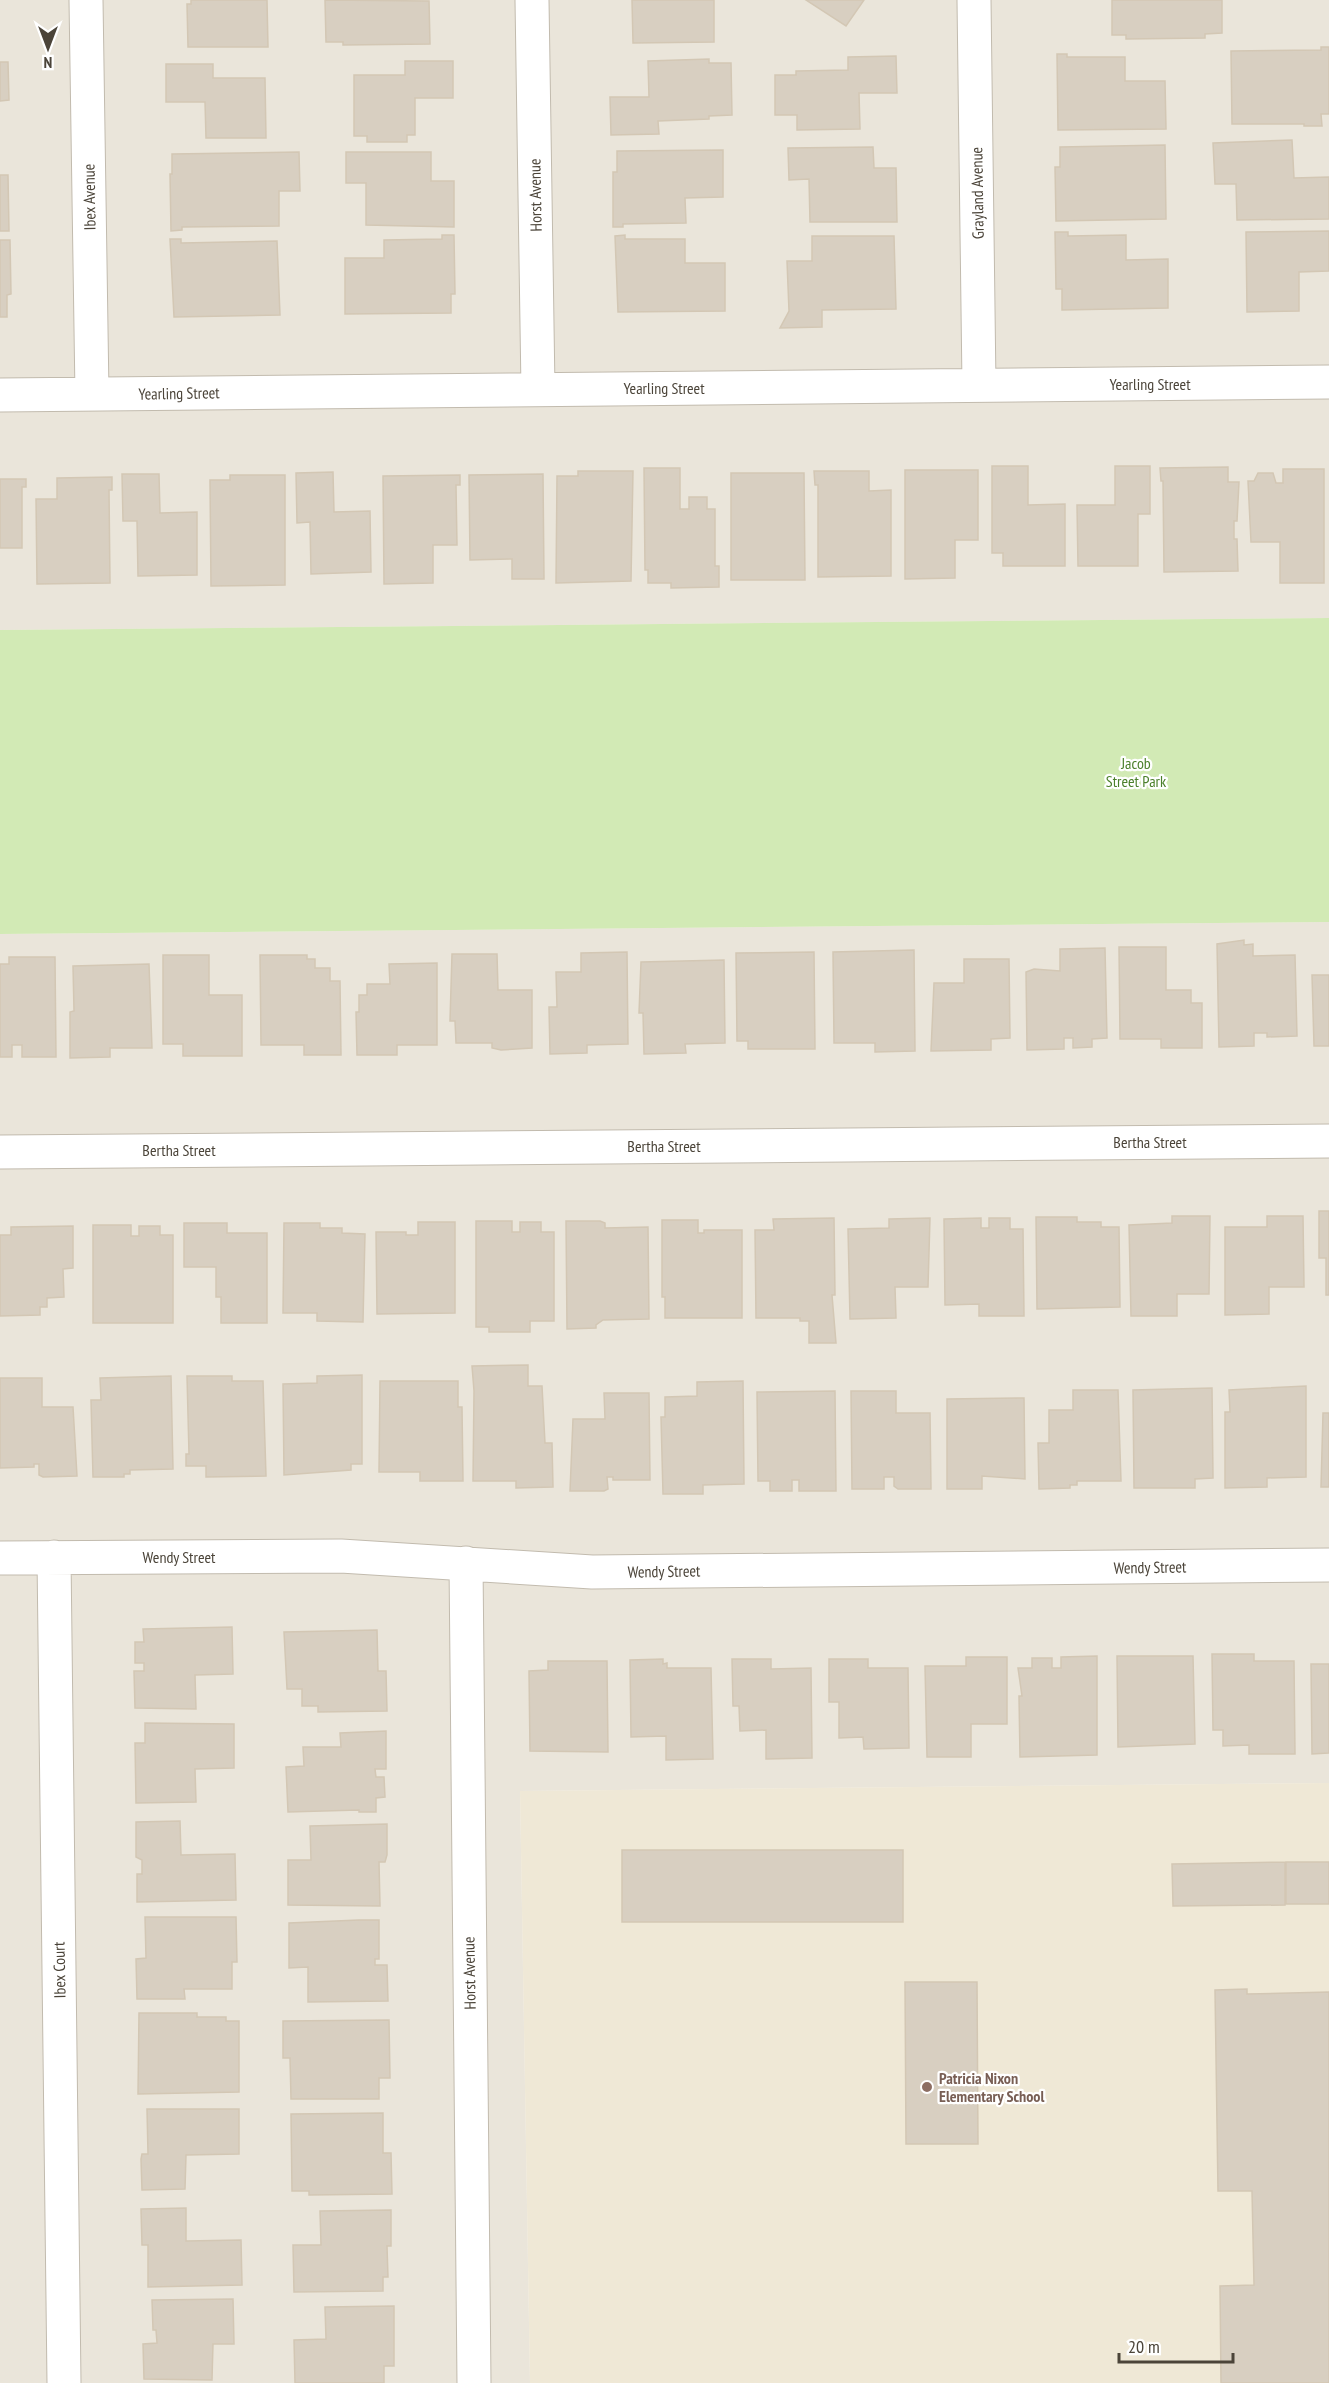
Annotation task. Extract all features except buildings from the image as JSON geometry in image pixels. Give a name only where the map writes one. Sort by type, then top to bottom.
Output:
[{"type":"street","name":"Ibex Avenue","points":[[86,0],[92,394]]},
{"type":"street","name":"Horst Avenue","points":[[532,0],[538,389]]},
{"type":"street","name":"Grayland Avenue","points":[[974,0],[979,385]]},
{"type":"street","name":"Yearling Street","points":[[0,394],[1329,382]]},
{"type":"street","name":"Bertha Street","points":[[0,1152],[1329,1141]]},
{"type":"street","name":"Wendy Street","points":[[0,1558],[341,1556],[592,1572],[1329,1565]]},
{"type":"street","name":"Ibex Court","points":[[54,1557],[64,2383]]},
{"type":"street","name":"Horst Avenue","points":[[466,1563],[474,2383]]},
{"type":"shaded area","points":[[0,0],[1329,0],[1329,618],[0,630]]},
{"type":"shaded area","points":[[1329,922],[1329,1783],[520,1791],[530,2383],[0,2383],[0,934]]},
{"type":"shaded area","name":"Patricia Nixon Elementary School","points":[[1329,1783],[1329,2383],[530,2383],[520,1791]]},
{"type":"green space","name":"Jacob Street Park","points":[[1329,618],[1329,922],[0,934],[0,630]]},
{"type":"place","name":"Patricia Nixon Elementary School","points":[[927,2087]]}]
